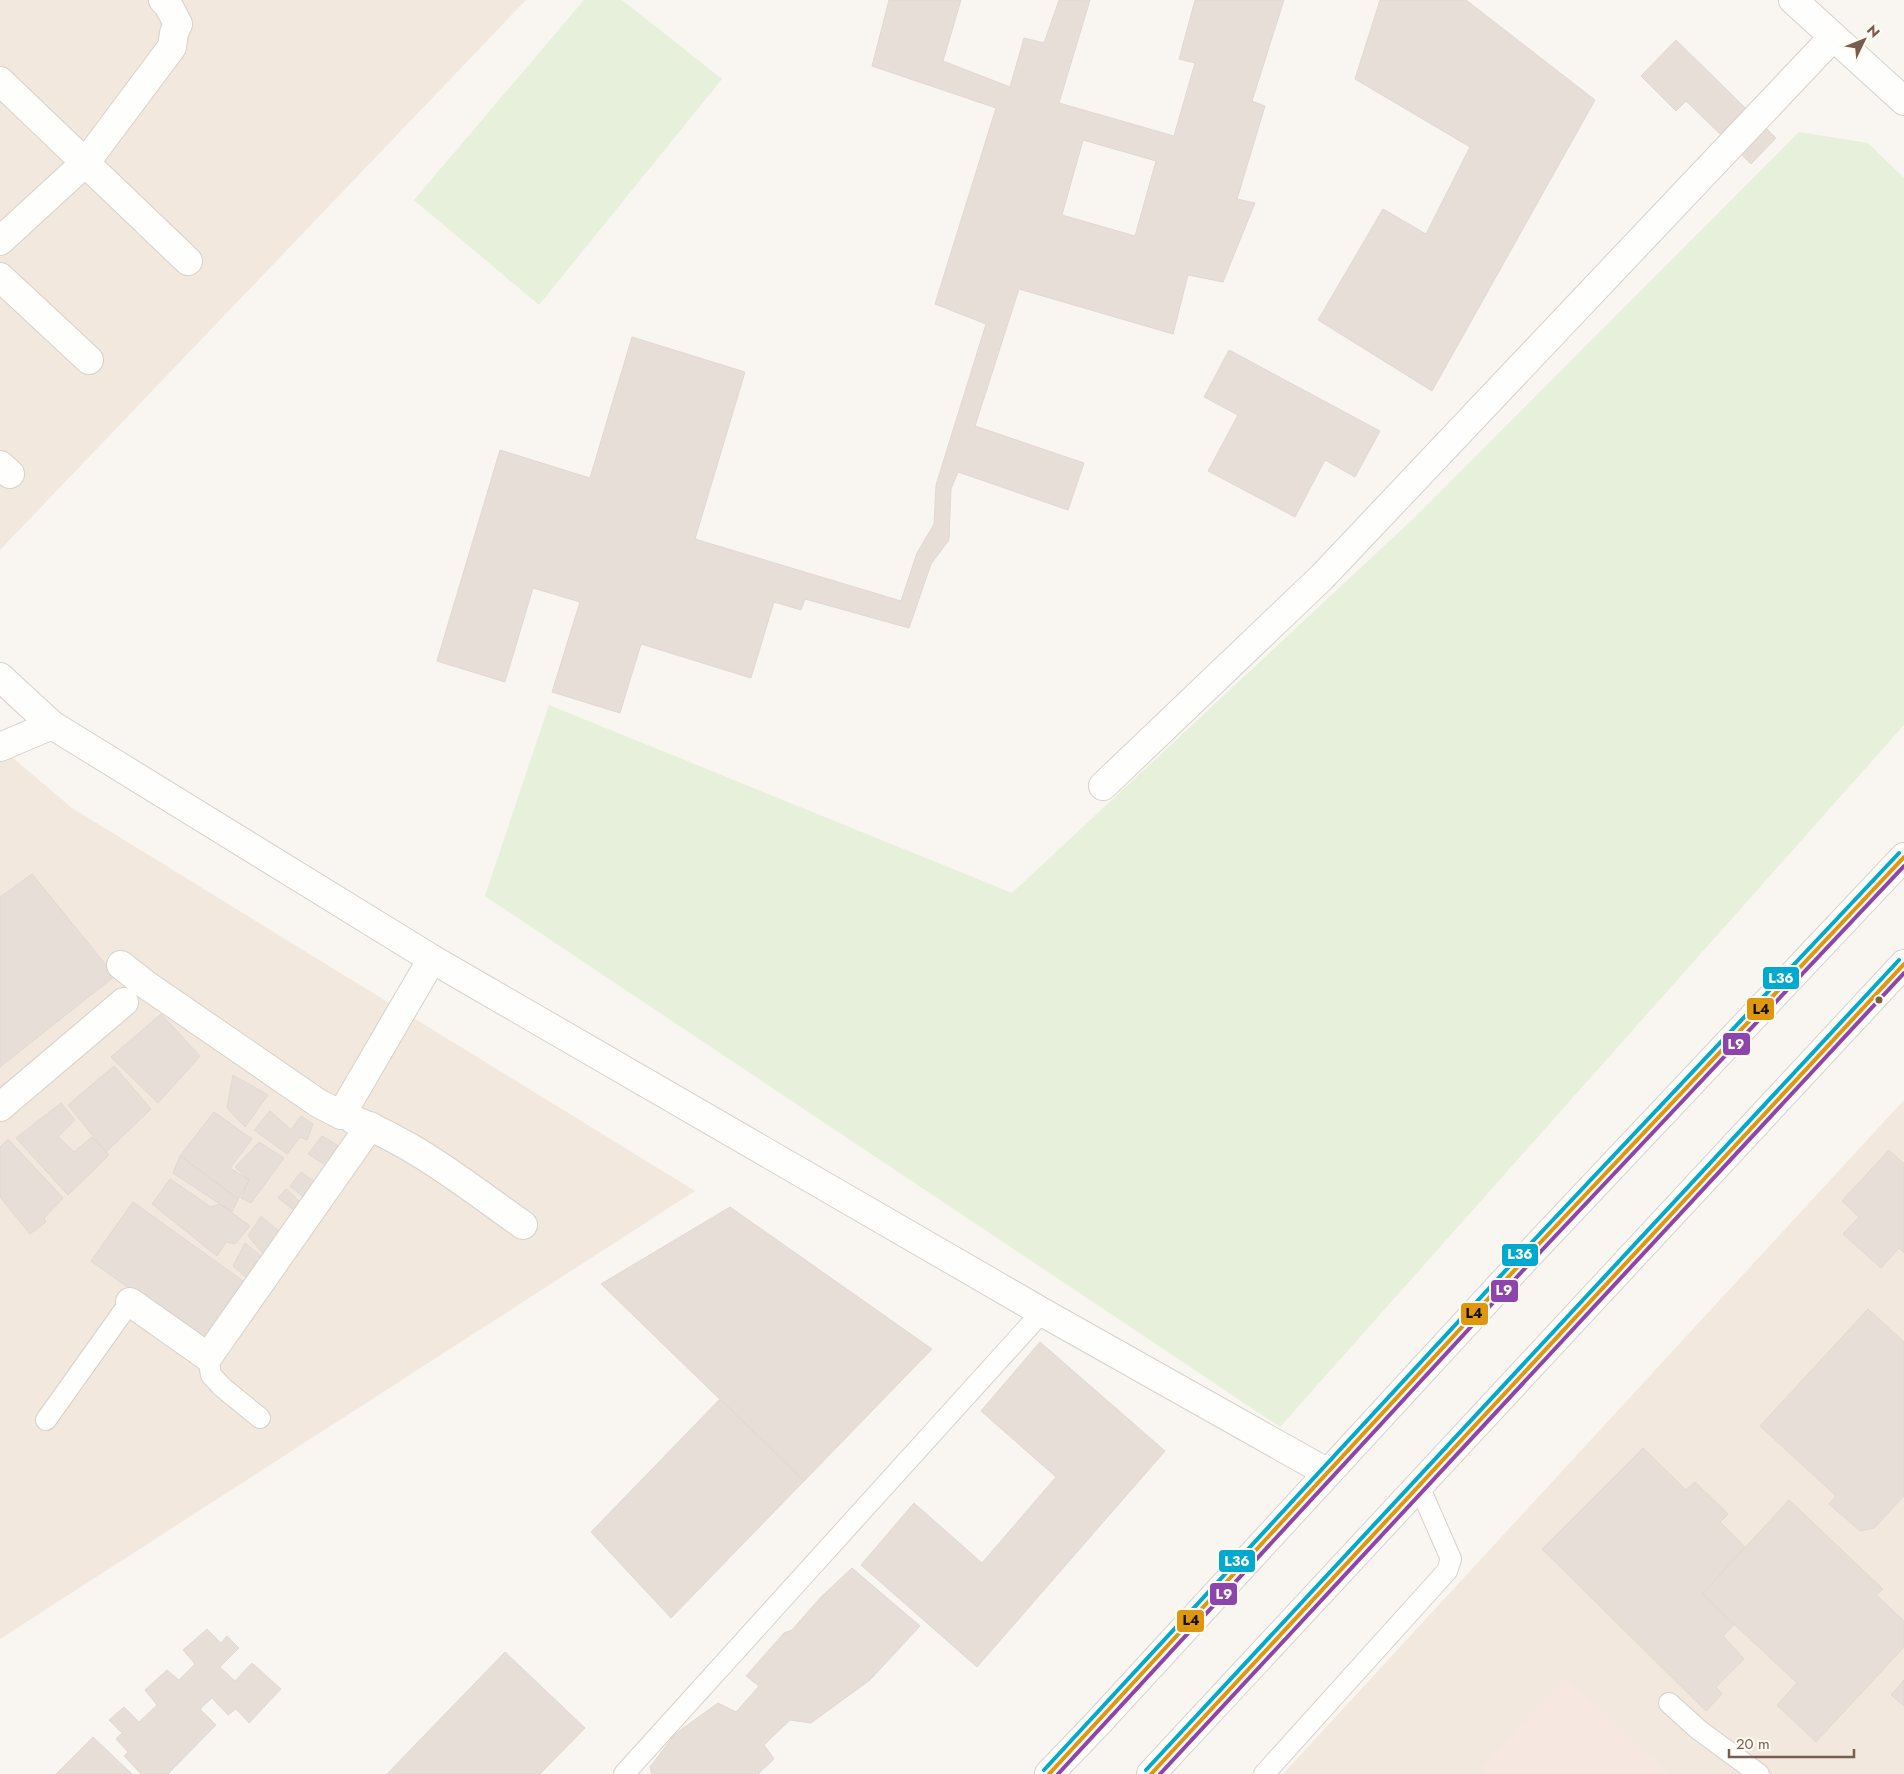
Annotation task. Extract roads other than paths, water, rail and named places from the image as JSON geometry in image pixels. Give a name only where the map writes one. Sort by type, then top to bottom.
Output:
[{"type":"street","points":[[0,241],[86,162],[172,47],[174,33],[178,24],[168,5],[163,0]]},
{"type":"street","points":[[1793,0],[1904,101]]},
{"type":"street","points":[[1103,786],[1322,577],[1833,37]]},
{"type":"street","points":[[0,81],[188,261]]},
{"type":"street","points":[[0,277],[89,360]]},
{"type":"street","points":[[0,677],[52,725],[432,958],[1042,1312],[1328,1473]]},
{"type":"street","points":[[0,747],[52,725]]},
{"type":"street","points":[[1049,1774],[1103,1718],[1523,1261],[1904,857]]},
{"type":"street","points":[[341,1115],[432,958]]},
{"type":"street","points":[[1151,1774],[1904,964]]},
{"type":"street","points":[[121,965],[145,984],[318,1103],[396,1139],[427,1158],[523,1225]]},
{"type":"street","points":[[0,1107],[124,1002]]},
{"type":"street","points":[[130,1302],[208,1357],[370,1126]]},
{"type":"lane","points":[[46,1420],[130,1302]]},
{"type":"lane","points":[[624,1774],[1042,1312]]},
{"type":"lane","points":[[208,1357],[211,1375],[216,1381],[260,1418]]},
{"type":"lane","points":[[1264,1774],[1447,1571],[1451,1559],[1418,1486]]},
{"type":"lane","points":[[1669,1703],[1699,1730],[1758,1774]]}]
